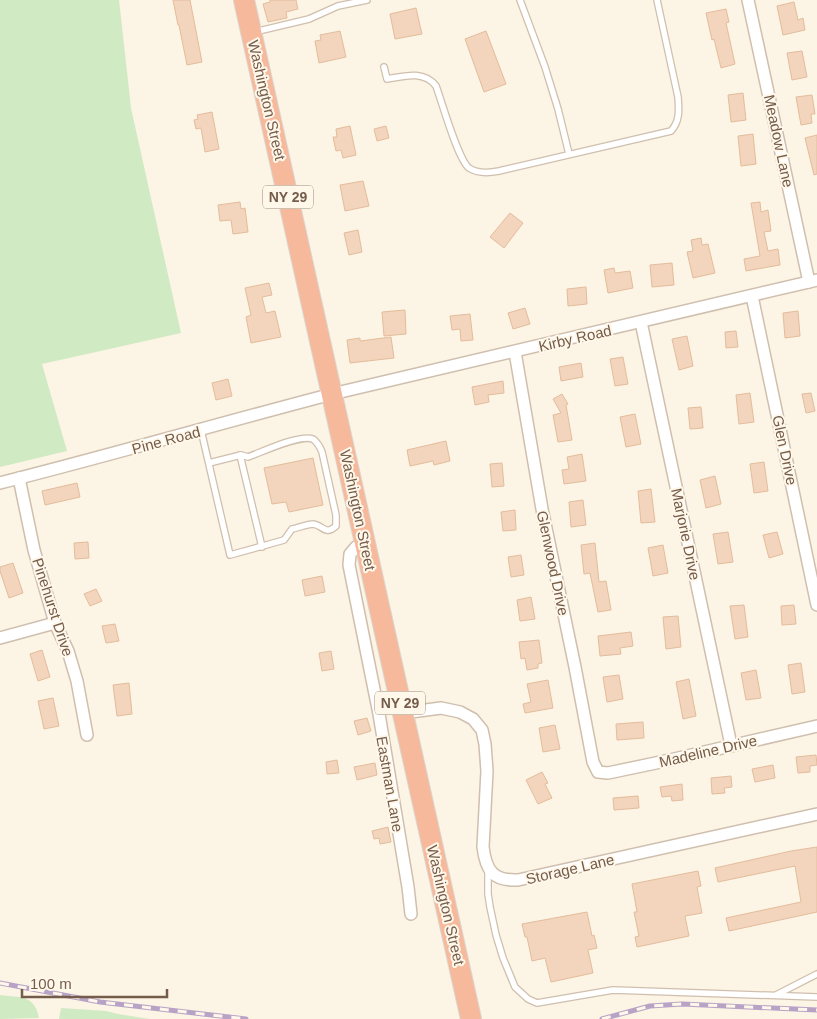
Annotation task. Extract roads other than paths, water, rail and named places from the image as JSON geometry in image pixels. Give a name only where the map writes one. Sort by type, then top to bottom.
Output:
[{"type":"highway","name":"Washington Street","points":[[244,0],[470,1016]]},
{"type":"street","name":"Meadow Lane","points":[[748,0],[813,281]]},
{"type":"street","name":"Kirby Road","points":[[332,394],[813,281]]},
{"type":"street","name":"Glen Drive","points":[[752,296],[817,604]]},
{"type":"street","name":"Marjorie Drive","points":[[641,322],[731,745]]},
{"type":"street","name":"Glenwood Drive","points":[[515,352],[542,509],[593,762],[598,772]]},
{"type":"street","name":"Pine Road","points":[[0,483],[332,394]]},
{"type":"street","name":"Pinehurst Drive","points":[[19,478],[34,550],[55,624],[68,651],[77,681],[87,735]]},
{"type":"street","name":"Eastman Lane","points":[[366,545],[356,547],[350,554],[349,565],[379,714],[411,914]]},
{"type":"street","points":[[0,638],[55,624]]},
{"type":"street","points":[[403,713],[442,708],[460,712],[473,719],[482,730],[485,744],[486,771],[483,848],[488,868]]},
{"type":"street","name":"Madeline Drive","points":[[598,772],[608,773],[661,762],[817,726]]},
{"type":"street","name":"Storage Lane","points":[[488,868],[496,877],[507,881],[518,880],[817,814]]},
{"type":"lane","points":[[252,33],[309,19],[338,6],[367,0]]},
{"type":"lane","points":[[520,0],[555,101],[569,154]]},
{"type":"lane","points":[[384,67],[387,79],[417,75],[432,80],[436,86],[460,155],[468,167],[487,174],[670,131],[676,126],[679,109],[678,97],[657,0]]},
{"type":"lane","points":[[201,430],[230,555],[284,540],[292,529],[313,524],[330,530],[336,526],[336,515],[322,452],[314,440],[298,439],[248,457],[240,455],[209,462]]},
{"type":"lane","points":[[240,455],[262,547]]},
{"type":"lane","points":[[488,868],[488,894],[496,935],[503,958],[515,986],[528,999],[537,1003],[613,990],[817,997]]},
{"type":"lane","points":[[774,996],[817,974]]},
{"type":"railway","points":[[0,983],[100,1002],[246,1019]]},
{"type":"railway","points":[[602,1019],[650,1006],[682,1004],[817,1010]]}]
